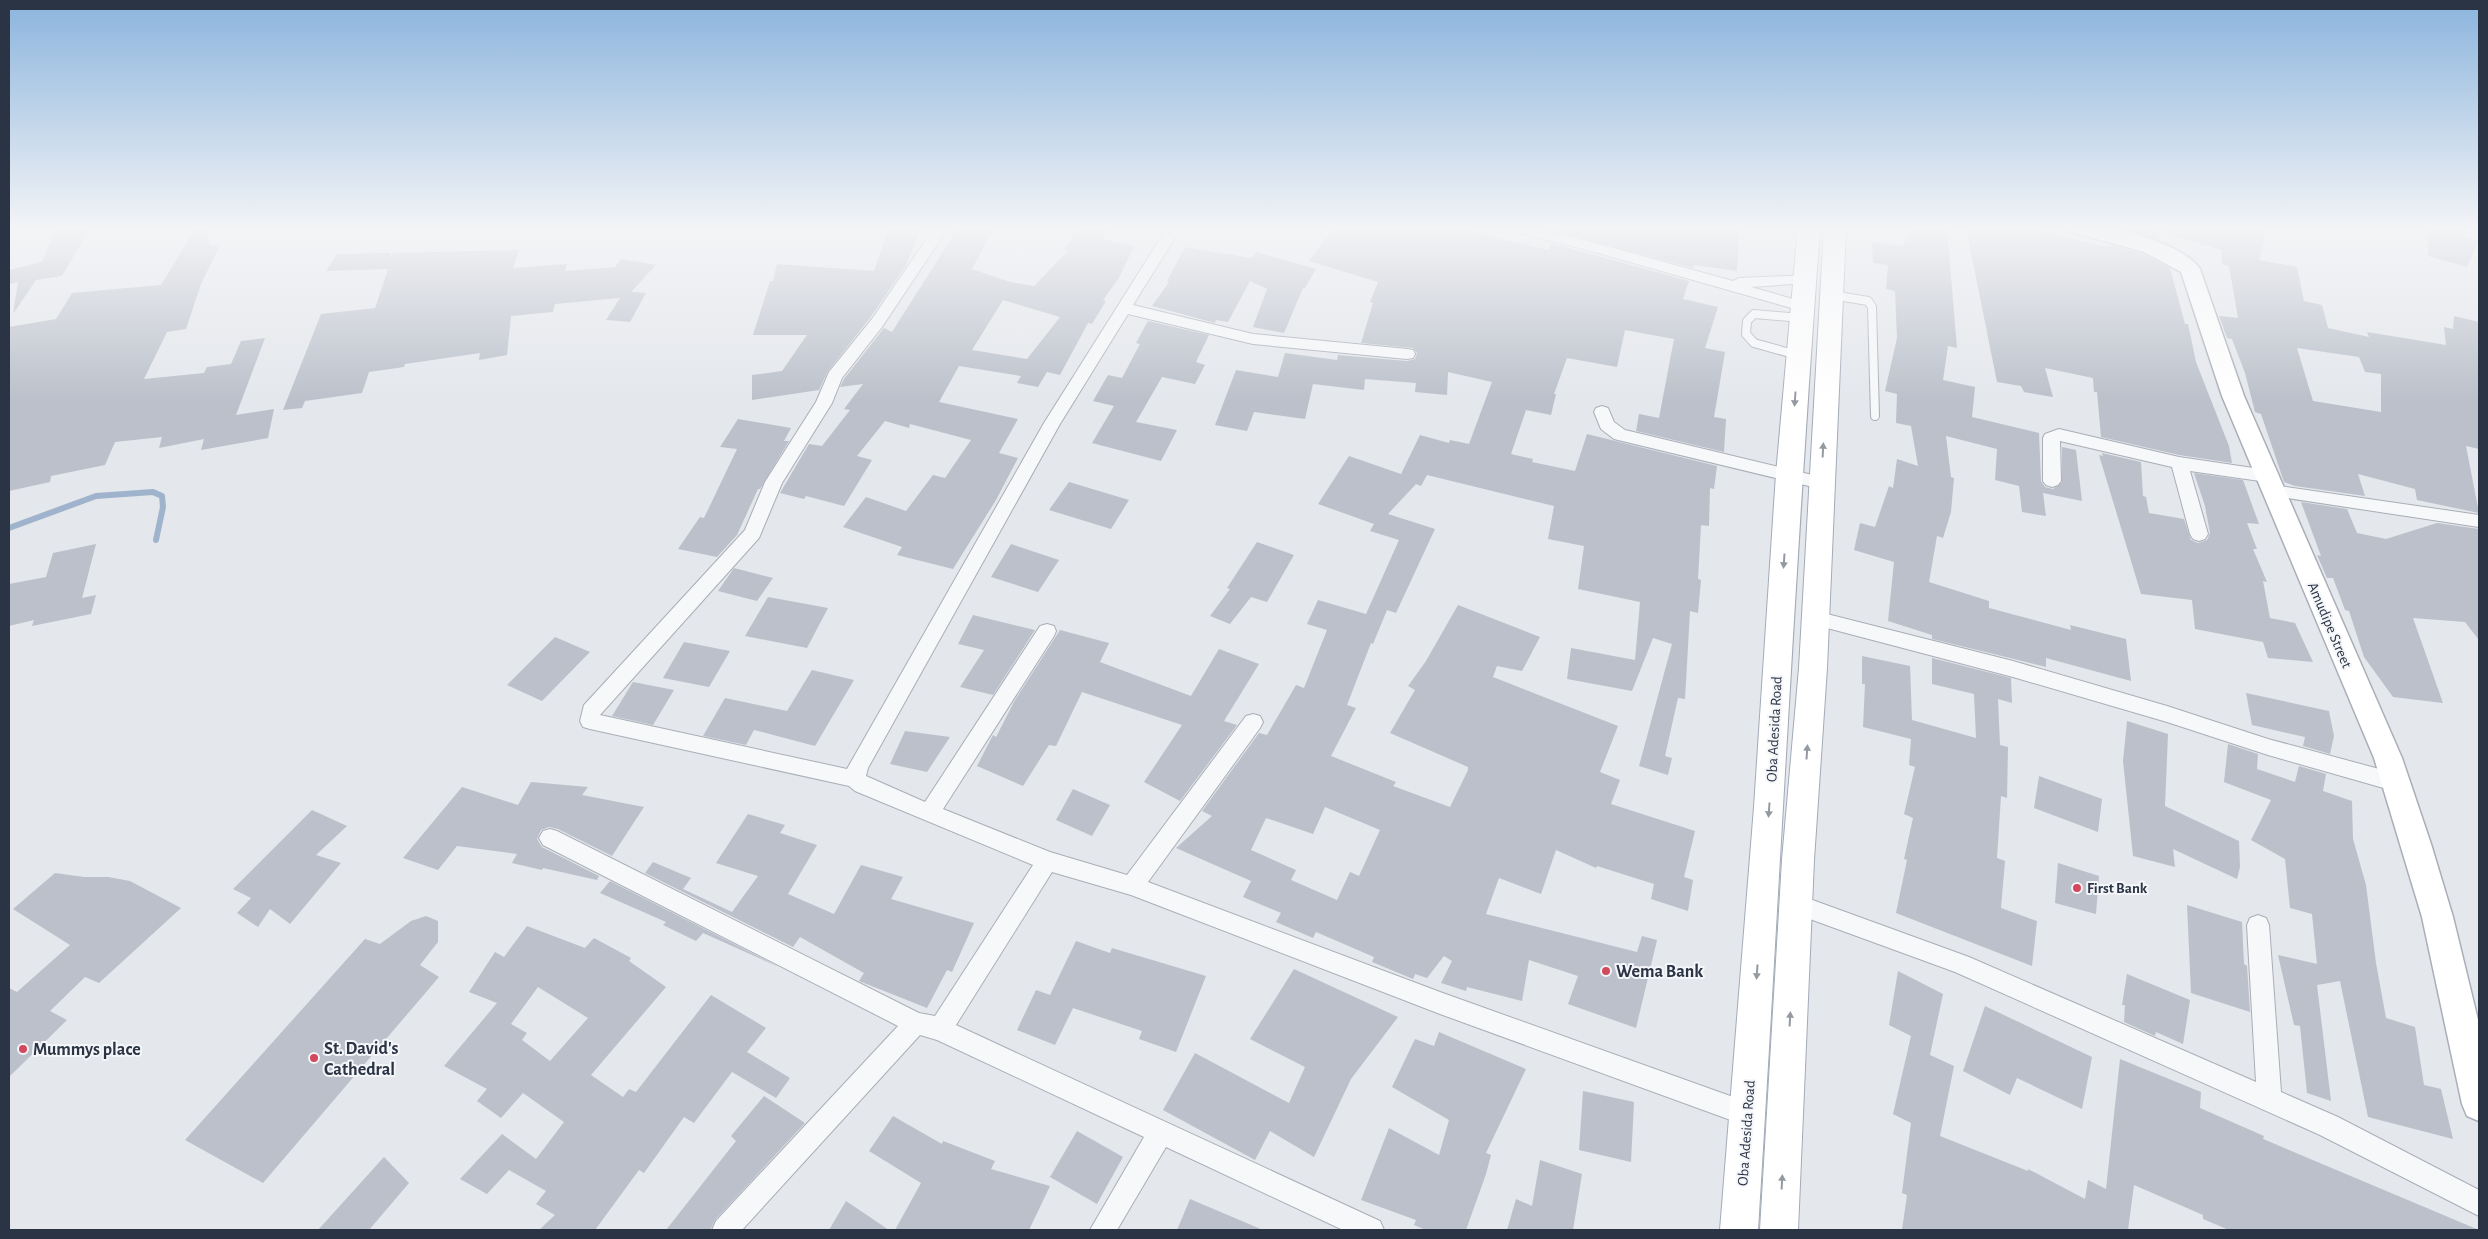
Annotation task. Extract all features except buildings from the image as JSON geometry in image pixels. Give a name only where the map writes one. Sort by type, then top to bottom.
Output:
[{"type":"main road","name":"Oba Adesida Road","points":[[1739,1230],[1804,286]]},
{"type":"main road","points":[[1779,1230],[1796,904],[1816,618],[1821,483],[1832,286]]},
{"type":"street","points":[[902,286],[877,323],[836,376],[824,402],[774,482],[764,509],[752,533],[591,712],[590,721],[856,779],[862,785],[1046,860],[1132,886],[1448,1006],[1747,1114]]},
{"type":"street","points":[[856,779],[863,758],[1047,432],[1138,286]]},
{"type":"street","points":[[1734,286],[1803,301]]},
{"type":"street","points":[[1734,286],[1803,301]]},
{"type":"street","name":"Amudipe Street","points":[[2195,286],[2233,396],[2388,758],[2394,782],[2420,854],[2453,975],[2479,1104]]},
{"type":"street","points":[[1124,308],[1253,339],[1407,354]]},
{"type":"street","points":[[1602,412],[1607,424],[1620,435],[1790,474],[1821,483]]},
{"type":"street","points":[[2052,481],[2051,438],[2054,435],[2067,436],[2270,484],[2479,521]]},
{"type":"street","points":[[2179,463],[2199,534]]},
{"type":"street","points":[[1816,618],[2013,669],[2167,714],[2268,747],[2394,782]]},
{"type":"street","points":[[930,812],[1047,631]]},
{"type":"street","points":[[1132,886],[1253,722]]},
{"type":"street","points":[[550,838],[916,1023],[940,1030],[1371,1230]]},
{"type":"street","points":[[940,1030],[1046,860]]},
{"type":"street","points":[[1796,904],[1961,964],[2329,1126],[2479,1203]]},
{"type":"street","points":[[2258,925],[2269,1100]]},
{"type":"street","points":[[725,1230],[916,1023]]},
{"type":"street","points":[[1103,1230],[1160,1133]]},
{"type":"lane","points":[[1832,295],[1868,301],[1872,307],[1875,416]]},
{"type":"lane","points":[[1798,355],[1766,348],[1754,343],[1746,334],[1748,321],[1754,314],[1803,301]]},
{"type":"waterway","points":[[9,528],[96,496],[153,492],[162,496],[163,507],[156,540]]},
{"type":"place","name":"First Bank","points":[[2077,888]]},
{"type":"place","name":"Wema Bank","points":[[1606,971]]},
{"type":"place","name":"Mummys place","points":[[23,1049]]},
{"type":"place","name":"St. David's Cathedral","points":[[314,1058]]}]
